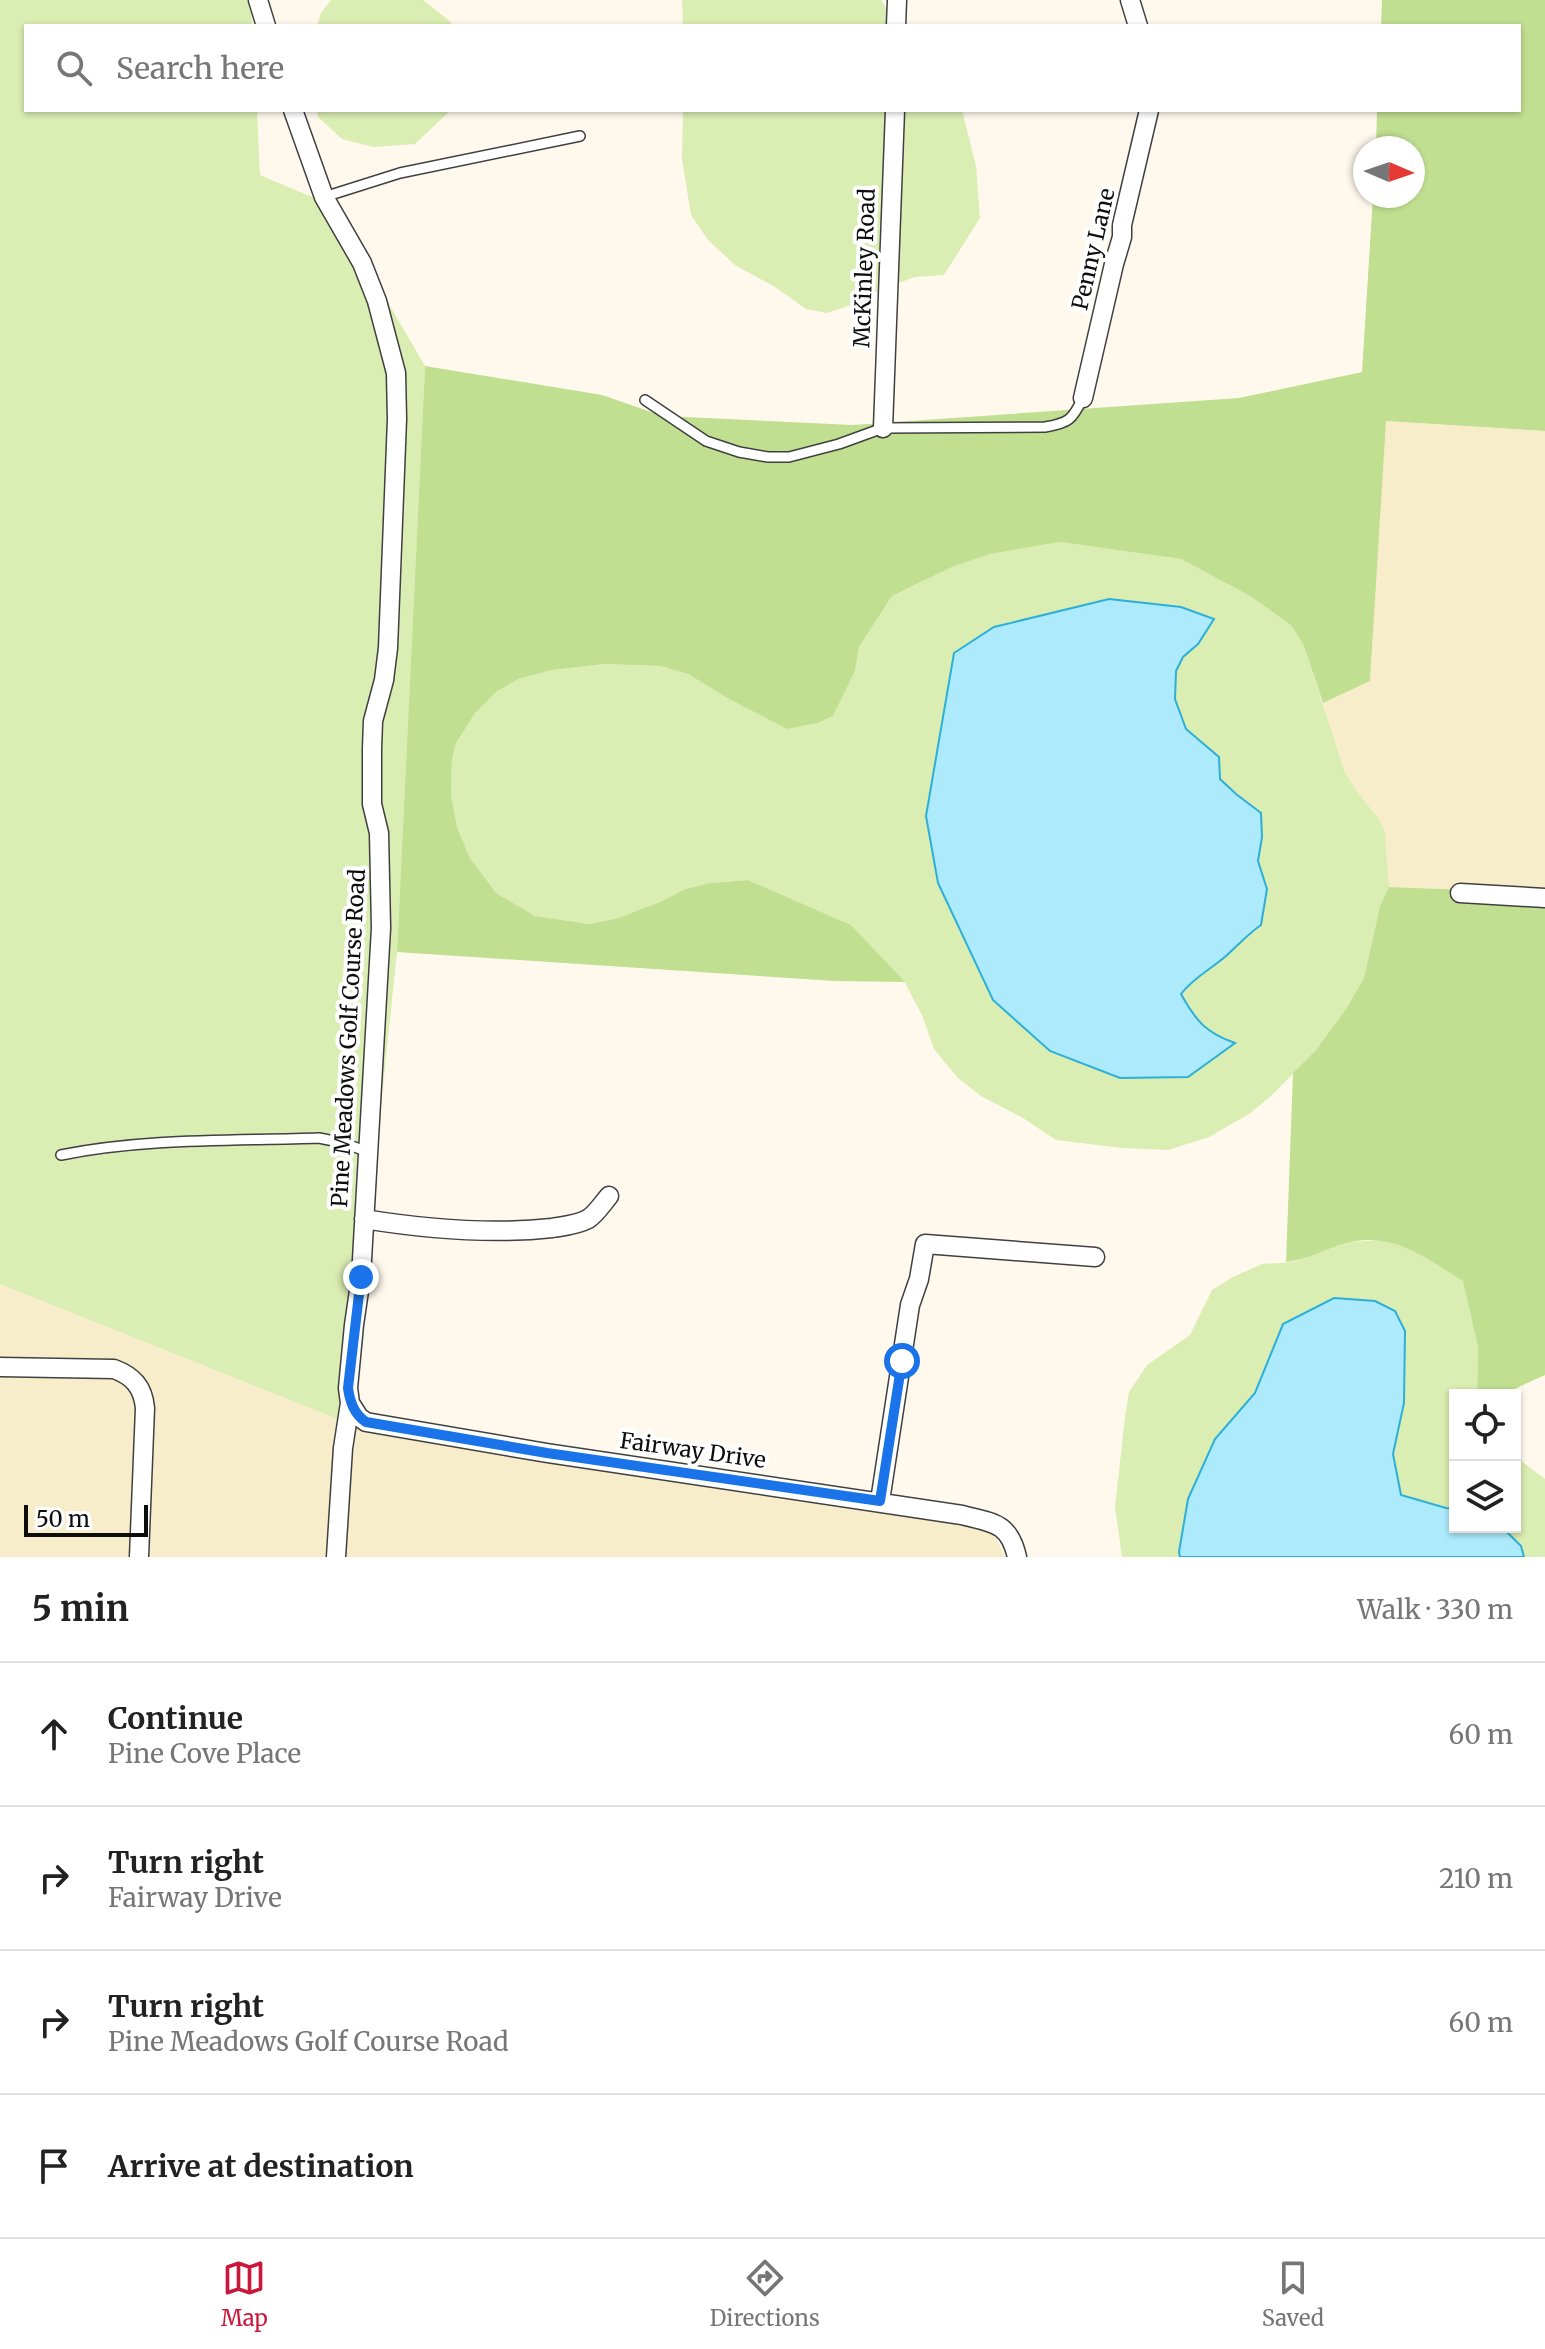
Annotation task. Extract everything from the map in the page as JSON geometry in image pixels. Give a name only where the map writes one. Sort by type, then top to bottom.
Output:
[{"type":"street","points":[[258,0],[265,24]]},
{"type":"street","points":[[896,24],[897,0]]},
{"type":"street","points":[[1130,0],[1137,24]]},
{"type":"street","name":"Pine Meadows Golf Course Road","points":[[294,112],[324,197],[362,263],[377,301],[396,373],[388,648],[384,680],[373,721],[372,749],[372,804],[379,833],[382,916],[361,1277],[348,1388],[350,1403],[343,1448],[336,1557]]},
{"type":"street","name":"McKinley Road","points":[[883,428],[895,112]]},
{"type":"street","name":"Penny Lane","points":[[1083,398],[1149,112]]},
{"type":"street","points":[[1460,893],[1545,898]]},
{"type":"street","points":[[364,1219],[411,1226],[534,1230],[571,1225],[589,1218],[609,1196]]},
{"type":"street","points":[[880,1501],[910,1305],[919,1279],[925,1244],[1095,1257]]},
{"type":"street","points":[[0,1367],[114,1369],[130,1376],[138,1385],[145,1408],[139,1557]]},
{"type":"street","name":"Fairway Drive","points":[[350,1403],[366,1422],[547,1453],[962,1515],[999,1524],[1014,1542],[1017,1557]]},
{"type":"lane","points":[[324,197],[400,173],[580,136]]},
{"type":"lane","points":[[645,400],[706,441],[739,452],[789,457],[883,428],[1045,427],[1063,424],[1074,417],[1083,398]]},
{"type":"lane","points":[[61,1155],[94,1148],[153,1144],[319,1138],[368,1152]]},
{"type":"shaded area","points":[[1385,421],[1545,431],[1545,893],[1389,887],[1385,833],[1345,773],[1332,738],[1323,703],[1370,681]]},
{"type":"shaded area","points":[[0,1284],[348,1423],[976,1520],[996,1538],[1005,1557],[0,1557]]},
{"type":"green space","points":[[0,0],[251,0],[252,24],[24,24],[24,112],[257,112],[260,175],[331,205],[425,366],[397,952],[348,1423],[0,1284]]},
{"type":"green space","points":[[331,0],[423,0],[452,24],[318,24],[321,13]]},
{"type":"green space","points":[[682,0],[881,0],[897,24],[683,24]]},
{"type":"green space","points":[[1382,0],[1545,0],[1545,431],[1386,421],[1370,681],[1323,703],[1304,646],[1291,625],[1250,596],[1181,559],[1060,542],[990,554],[952,567],[892,596],[859,647],[855,671],[833,716],[818,723],[787,729],[688,674],[660,666],[605,664],[552,670],[518,679],[496,692],[475,713],[456,743],[452,760],[451,795],[457,827],[470,858],[497,894],[535,916],[590,924],[618,918],[685,889],[710,883],[748,880],[851,925],[905,982],[835,981],[397,952],[425,366],[602,395],[663,416],[853,425],[1239,398],[1362,372],[1372,208],[1425,208],[1425,136],[1376,136],[1377,112],[1521,112],[1521,24],[1381,24]]},
{"type":"green space","points":[[317,112],[449,112],[415,144],[373,147],[342,139],[318,117]]},
{"type":"green space","points":[[683,112],[962,112],[976,166],[980,218],[944,275],[915,277],[827,313],[806,309],[735,265],[708,240],[691,215],[682,159]]},
{"type":"green space","points":[[1060,542],[1181,559],[1250,596],[1291,625],[1304,646],[1345,773],[1379,819],[1385,833],[1389,887],[1380,906],[1364,978],[1316,1050],[1270,1097],[1249,1114],[1209,1137],[1168,1150],[1056,1140],[981,1096],[958,1078],[934,1049],[922,1015],[905,983],[851,925],[748,880],[710,883],[685,889],[618,918],[590,924],[535,916],[497,894],[470,858],[457,827],[451,795],[456,743],[475,712],[496,692],[517,679],[552,670],[605,664],[660,666],[688,674],[787,729],[818,723],[833,716],[855,671],[859,647],[892,596],[952,567],[990,554]],"holes":[[[1198,644],[1183,657],[1176,671],[1175,699],[1186,729],[1219,757],[1220,779],[1236,794],[1262,837],[1258,861],[1267,889],[1261,925],[1181,994],[1193,1016],[1215,1036],[1234,1044],[993,1000],[938,883],[926,816],[954,653]]]},
{"type":"green space","points":[[1389,887],[1545,893],[1545,1375],[1514,1389],[1477,1389],[1478,1347],[1463,1281],[1436,1264],[1393,1244],[1363,1240],[1286,1262],[1293,1073],[1316,1050],[1364,978],[1380,906]]},
{"type":"green space","points":[[1384,1240],[1415,1251],[1463,1280],[1478,1347],[1477,1389],[1449,1389],[1449,1508],[1401,1495],[1393,1454],[1404,1403],[1283,1324],[1255,1393],[1215,1439],[1188,1499],[1180,1557],[1122,1557],[1115,1507],[1125,1417],[1129,1392],[1147,1365],[1190,1335],[1212,1290],[1233,1277],[1262,1264],[1293,1262],[1349,1242]]},
{"type":"green space","points":[[1521,1461],[1545,1479],[1545,1557],[1524,1557],[1521,1546],[1508,1533],[1521,1533]]},
{"type":"water","points":[[1109,599],[1181,607],[1214,619],[1198,644],[1183,657],[1176,671],[1175,699],[1186,729],[1219,757],[1220,779],[1261,813],[1262,837],[1258,861],[1267,889],[1261,925],[1181,994],[1203,1025],[1235,1043],[1188,1077],[1120,1078],[1050,1051],[993,1000],[938,883],[926,816],[954,653],[994,627]]},
{"type":"water","points":[[1334,1298],[1375,1301],[1395,1311],[1405,1331],[1404,1403],[1393,1454],[1401,1495],[1449,1508],[1449,1533],[1508,1533],[1521,1546],[1524,1557],[1180,1557],[1188,1499],[1215,1439],[1255,1393],[1283,1324]]},
{"type":"route","points":[[361,1277],[348,1388],[350,1403],[359,1417],[366,1422],[547,1453],[880,1501],[902,1361]]}]
